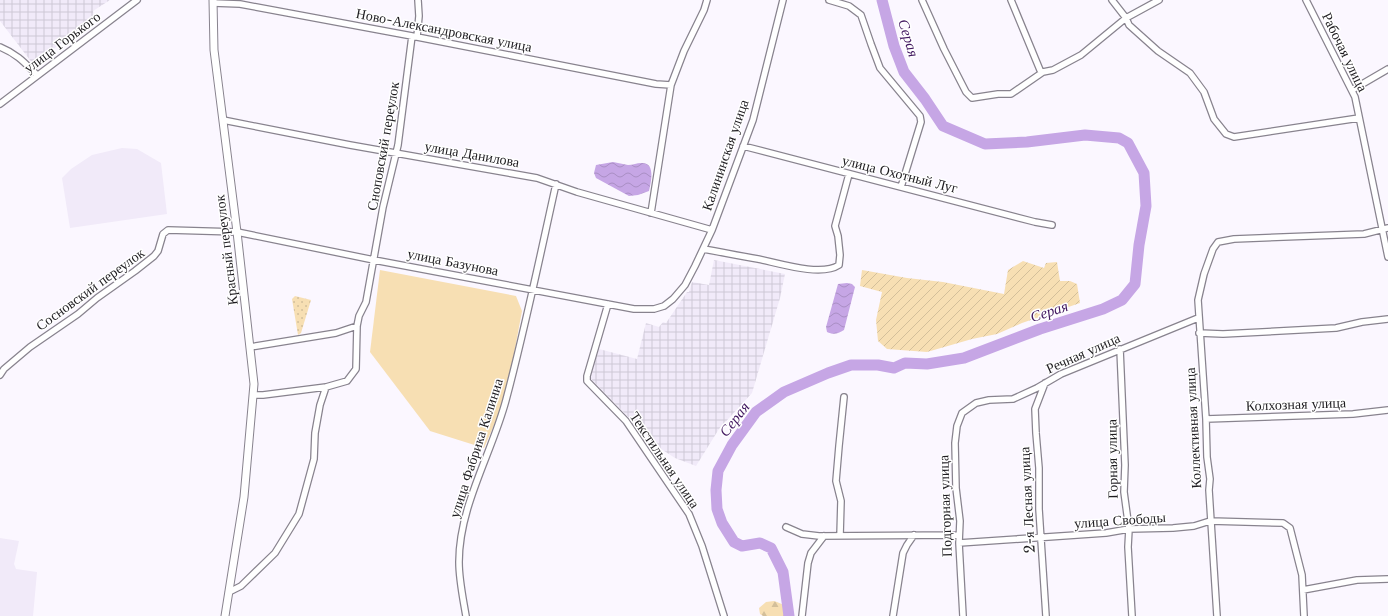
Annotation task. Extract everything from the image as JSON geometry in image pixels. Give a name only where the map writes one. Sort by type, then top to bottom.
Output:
[{"type":"main road","name":"Красный переулок","points":[[213,1],[214,50],[254,384],[244,497],[225,616]]},
{"type":"street","name":"улица Горького","points":[[0,104],[138,0]]},
{"type":"street","name":"Сноповский переулок","points":[[253,395],[326,387],[347,381],[356,369],[357,326],[359,316],[366,302],[383,207],[395,153],[414,36],[419,16],[418,0]]},
{"type":"street","points":[[651,213],[671,85],[684,50],[706,6],[707,0]]},
{"type":"street","name":"Калининская улица","points":[[664,306],[673,299],[685,285],[712,230],[752,120],[783,0]]},
{"type":"street","points":[[828,0],[849,6],[862,15],[870,44],[880,68],[920,116],[921,122],[901,187]]},
{"type":"street","points":[[922,0],[944,49],[966,92],[972,98],[998,94],[1011,94],[1043,72],[1053,70],[1081,55],[1126,18],[1159,0]]},
{"type":"street","points":[[1011,0],[1040,70],[1043,72]]},
{"type":"street","points":[[1112,0],[1130,25],[1158,51],[1190,73],[1204,92],[1214,118],[1226,134],[1234,137],[1359,118]]},
{"type":"street","name":"Рабочая улица","points":[[1306,0],[1355,97],[1385,228],[1388,257]]},
{"type":"street","name":"Ново-Александровская улица","points":[[213,1],[240,4],[414,36],[656,84],[671,85]]},
{"type":"street","points":[[0,47],[13,53],[37,75]]},
{"type":"street","points":[[1352,90],[1388,69]]},
{"type":"street","name":"улица Данилова","points":[[223,120],[284,133],[537,178],[577,192],[712,230]]},
{"type":"street","name":"улица Охотный Луг","points":[[743,146],[1035,222],[1052,224]]},
{"type":"street","points":[[703,249],[795,268],[835,268],[839,265],[840,255],[838,236],[835,226],[849,174]]},
{"type":"street","name":"улица Фабрика Калиниа","points":[[466,616],[460,584],[459,562],[463,523],[482,466],[501,419],[516,364],[556,184]]},
{"type":"street","name":"Коллективная улица","points":[[1217,616],[1210,521],[1210,479],[1207,457],[1206,419],[1198,318],[1198,300],[1204,274],[1213,249],[1218,242],[1234,239],[1364,234],[1385,228]]},
{"type":"street","name":"Сосновский переулок","points":[[0,375],[4,369],[30,347],[78,314],[154,256],[158,252],[163,234],[168,230],[237,232]]},
{"type":"street","name":"улица Базунова","points":[[237,232],[374,260],[634,309],[664,306]]},
{"type":"street","name":"Текстильная улица","points":[[608,304],[587,376],[587,381],[626,421],[689,514],[702,546],[724,616]]},
{"type":"street","name":"Речная улица","points":[[976,403],[989,400],[1013,399],[1061,374],[1198,318]]},
{"type":"street","points":[[1200,333],[1223,334],[1336,328],[1362,322],[1388,319]]},
{"type":"street","points":[[250,348],[336,333],[357,326]]},
{"type":"street","name":"Горная улица","points":[[1120,349],[1125,465],[1124,492],[1129,529],[1128,547],[1132,616]]},
{"type":"street","name":"2-я Лесная улица","points":[[1045,383],[1035,409],[1039,468],[1039,509],[1046,616]]},
{"type":"street","points":[[229,592],[241,586],[275,553],[299,514],[314,459],[315,433],[320,405],[326,387]]},
{"type":"street","points":[[840,536],[841,501],[836,481],[844,397]]},
{"type":"street","name":"Подгорная улица","points":[[963,616],[959,543],[960,521],[956,488],[955,443],[957,426],[962,413],[976,403]]},
{"type":"street","name":"Колхозная улица","points":[[1206,419],[1346,414],[1388,410]]},
{"type":"street","name":"улица Свободы","points":[[959,543],[1106,533],[1129,529],[1173,528],[1194,526],[1210,521],[1283,523],[1290,528],[1302,574],[1303,590]]},
{"type":"street","points":[[786,527],[802,534],[824,536],[959,535]]},
{"type":"street","points":[[894,616],[903,553],[907,544],[914,535]]},
{"type":"street","points":[[802,616],[808,563],[812,553],[824,536]]},
{"type":"street","points":[[1304,616],[1303,590],[1357,580],[1388,578]]},
{"type":"shaded area","points":[[0,0],[110,0],[93,11],[94,19],[33,64],[0,21]]},
{"type":"shaded area","points":[[122,148],[137,149],[161,163],[167,214],[70,228],[62,178],[71,169],[92,155]]},
{"type":"shaded area","points":[[714,260],[785,274],[780,298],[752,393],[719,429],[696,466],[675,458],[658,447],[590,378],[599,349],[637,359],[646,323],[659,327],[663,322],[666,323],[687,292],[689,292],[692,282],[709,285]]},
{"type":"shaded area","points":[[0,538],[19,541],[14,564],[16,569],[37,572],[33,616],[0,616]]},
{"type":"green space","points":[[1023,261],[1044,268],[1046,263],[1057,262],[1060,281],[1070,281],[1077,284],[1080,303],[1022,323],[997,334],[972,339],[927,352],[887,349],[878,341],[876,320],[882,292],[860,286],[862,270],[907,278],[943,282],[1004,294],[1008,270]]},
{"type":"green space","points":[[380,270],[516,296],[522,311],[511,370],[501,409],[484,448],[430,431],[370,352]]},
{"type":"green space","points":[[295,296],[311,300],[301,333],[298,335],[292,299]]},
{"type":"green space","points":[[774,601],[783,604],[789,610],[791,616],[763,616],[760,614],[759,608],[766,602]]},
{"type":"water","points":[[613,162],[628,165],[641,163],[649,166],[651,169],[651,183],[649,191],[638,195],[629,196],[596,178],[594,173],[596,165]]},
{"type":"water","points":[[838,284],[852,284],[855,287],[844,330],[836,334],[831,334],[827,332],[826,327]]},
{"type":"waterway","name":"Серая","points":[[789,616],[783,572],[771,548],[760,543],[742,546],[734,542],[722,523],[717,509],[716,490],[718,471],[732,445],[756,412],[784,392],[851,365],[878,365],[894,368],[905,363],[927,364],[964,358],[1040,329],[1103,309],[1122,300],[1135,284],[1139,245],[1146,206],[1144,173],[1128,143],[1119,138],[1085,135],[1027,142],[985,144],[943,126],[925,99],[904,72],[894,46],[882,0]]}]
